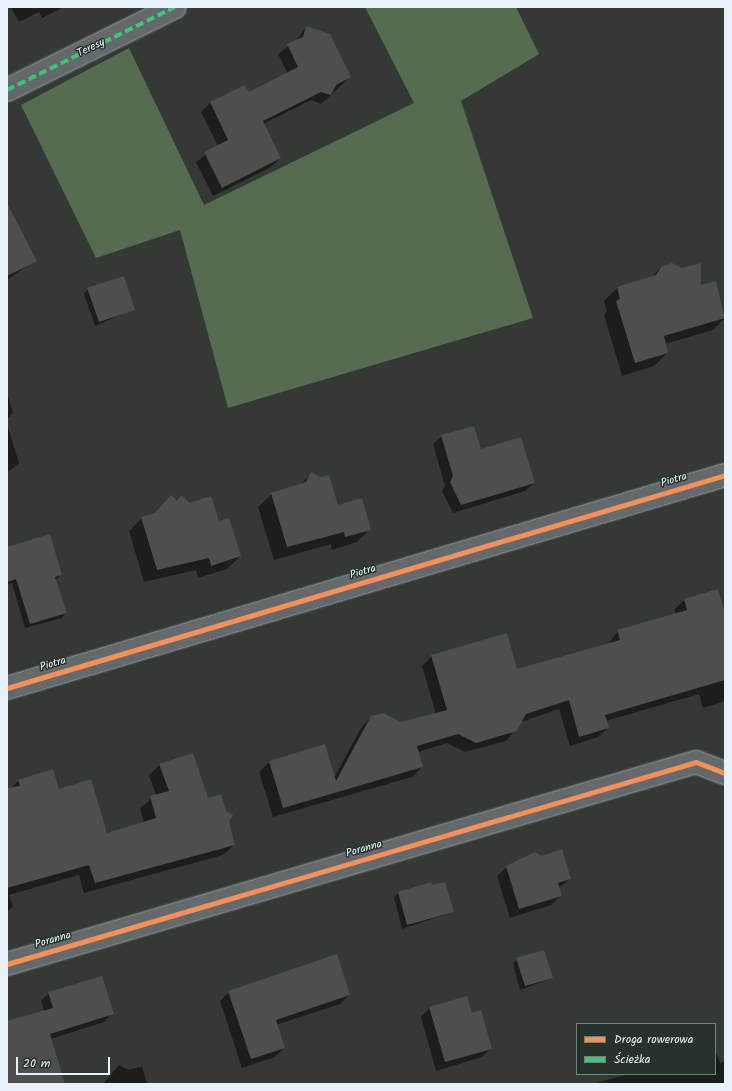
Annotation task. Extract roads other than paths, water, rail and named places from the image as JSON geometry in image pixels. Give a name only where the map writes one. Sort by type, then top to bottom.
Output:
[{"type":"street","name":"Teresy","points":[[7,90],[175,7]]},
{"type":"street","name":"Piotra","points":[[7,688],[725,475]]},
{"type":"street","name":"Poranna","points":[[7,964],[696,762],[725,773]]}]
